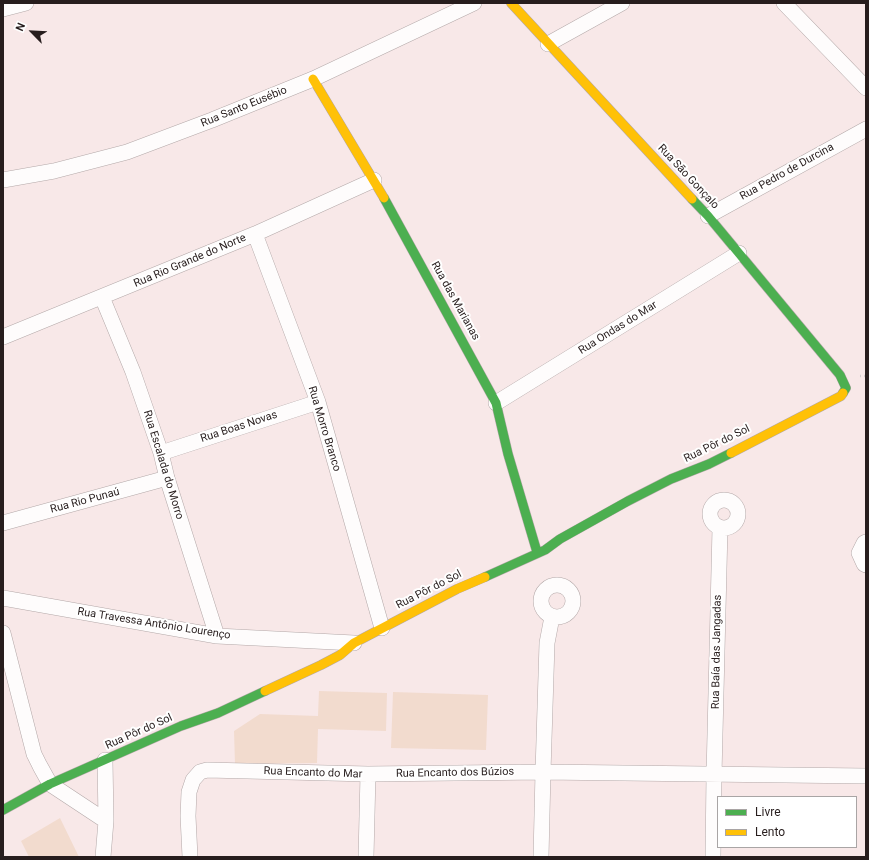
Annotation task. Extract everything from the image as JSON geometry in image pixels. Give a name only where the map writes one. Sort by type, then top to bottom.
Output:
[{"type":"street","points":[[3,9],[26,3]]},
{"type":"street","name":"Rua Santo Eusébio","points":[[3,180],[54,171],[127,152],[212,120],[313,79],[474,3]]},
{"type":"street","name":"Rua São Gonçalo","points":[[511,3],[708,216],[840,375]]},
{"type":"street","points":[[548,44],[622,3]]},
{"type":"street","points":[[784,3],[866,88]]},
{"type":"street","name":"Rua das Marianas","points":[[313,79],[374,180],[496,403],[508,454],[537,552]]},
{"type":"street","name":"Rua Pedro de Durcina","points":[[708,216],[866,129]]},
{"type":"street","name":"Rua Rio Grande do Norte","points":[[3,338],[255,234],[374,180]]},
{"type":"street","name":"Rua Morro Branco","points":[[255,234],[318,402],[382,628]]},
{"type":"street","name":"Rua Ondas do Mar","points":[[496,403],[740,253]]},
{"type":"street","name":"Rua Escalada do Morro","points":[[102,297],[133,372],[161,452],[167,478],[217,636]]},
{"type":"street","name":"Rua Pôr do Sol","points":[[3,810],[50,784],[181,726],[218,713],[254,695],[284,683],[321,665],[340,654],[354,643],[457,589],[537,552],[545,550],[560,539],[640,495],[672,479],[709,464],[841,396],[846,388],[840,375]]},
{"type":"street","name":"Rua Boas Novas","points":[[161,452],[318,402]]},
{"type":"street","name":"Rua Rio Punaú","points":[[3,523],[167,478]]},
{"type":"street","name":"Rua Baía das Jangadas","points":[[713,857],[720,528]]},
{"type":"street","points":[[866,542],[864,542],[859,553],[864,564],[866,565]]},
{"type":"street","name":"Rua Travessa Antônio Lourenço","points":[[3,598],[217,636],[354,643]]},
{"type":"street","points":[[541,857],[547,643],[552,617]]},
{"type":"street","points":[[3,633],[34,754],[50,784],[106,821]]},
{"type":"street","points":[[103,857],[106,821],[105,760]]},
{"type":"street","name":"Rua Encanto do Mar","points":[[190,857],[189,792],[193,780],[200,772],[225,770],[368,774],[366,857]]},
{"type":"street","points":[[543,772],[866,776]]},
{"type":"street","name":"Rua Encanto dos Búzios","points":[[368,774],[543,772]]},
{"type":"shaded area","points":[[319,691],[387,693],[386,731],[318,729],[317,763],[235,764],[234,731],[260,714],[318,716]]},
{"type":"shaded area","points":[[393,692],[488,695],[486,750],[391,748]]},
{"type":"shaded area","points":[[60,818],[79,857],[29,857],[21,841]]},
{"type":"traffic: fast","points":[[384,198],[496,403],[508,454],[537,552]]},
{"type":"traffic: fast","points":[[692,199],[708,216],[840,375],[846,388],[843,393]]},
{"type":"traffic: fast","points":[[485,577],[545,550],[560,539],[671,479],[709,464],[731,453]]},
{"type":"traffic: fast","points":[[3,810],[50,784],[181,726],[218,713],[265,691]]},
{"type":"traffic: slow","points":[[511,3],[692,199]]},
{"type":"traffic: slow","points":[[313,79],[384,198]]},
{"type":"traffic: slow","points":[[731,453],[841,396],[843,393]]},
{"type":"traffic: slow","points":[[265,691],[321,665],[340,655],[354,643],[457,589],[485,577]]}]
